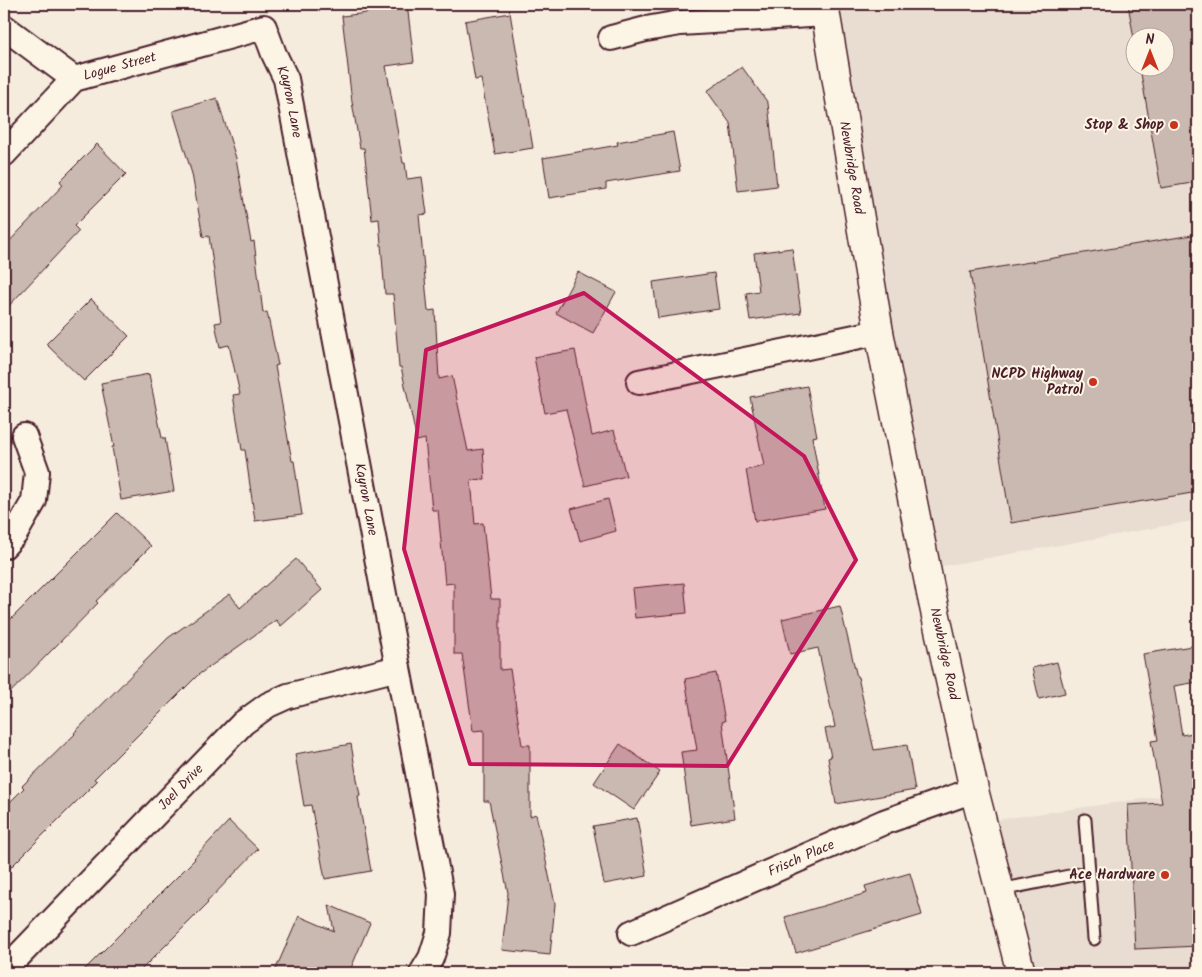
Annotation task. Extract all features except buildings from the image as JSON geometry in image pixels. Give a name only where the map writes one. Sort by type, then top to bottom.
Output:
[{"type":"main road","name":"Newbridge Road","points":[[825,9],[879,332],[931,594],[974,790],[1021,973]]},
{"type":"street","points":[[611,38],[680,23],[825,9]]},
{"type":"street","points":[[4,27],[74,79]]},
{"type":"street","name":"Logue Street","points":[[4,154],[74,79],[264,27]]},
{"type":"street","name":"Kayron Lane","points":[[264,27],[286,79],[441,894],[439,933],[431,958],[422,973]]},
{"type":"street","points":[[639,382],[879,332]]},
{"type":"street","points":[[4,546],[15,534],[34,501],[36,472],[24,436]]},
{"type":"street","name":"Joel Drive","points":[[4,971],[243,723],[268,705],[288,696],[398,668]]},
{"type":"street","name":"Frisch Place","points":[[631,933],[884,822],[974,790]]},
{"type":"lane","points":[[1085,820],[1094,939]]},
{"type":"lane","points":[[1000,890],[1089,872]]},
{"type":"highlighted area","points":[[584,293],[804,456],[856,560],[727,766],[470,764],[404,549],[426,350]]},
{"type":"shaded area","points":[[827,4],[1198,4],[1198,520],[932,568]]},
{"type":"shaded area","points":[[1198,791],[1198,973],[1027,973],[988,821]]},
{"type":"place","name":"Stop & Shop","points":[[1174,125]]},
{"type":"place","name":"NCPD Highway Patrol","points":[[1093,382]]},
{"type":"place","name":"Ace Hardware","points":[[1165,875]]}]
